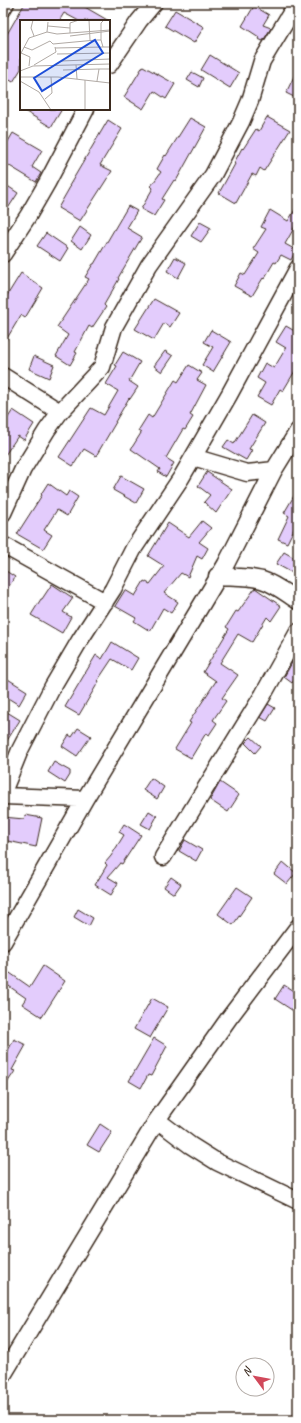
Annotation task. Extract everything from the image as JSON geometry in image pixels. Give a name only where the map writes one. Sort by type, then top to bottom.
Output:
[{"type":"street","points":[[3,8],[6,3]]},
{"type":"street","points":[[110,64],[139,21],[154,3]]},
{"type":"street","points":[[3,514],[23,469],[47,430],[60,412],[102,367],[114,327],[149,265],[213,175],[241,122],[250,100],[262,62],[297,3]]},
{"type":"street","points":[[3,254],[43,190],[85,110]]},
{"type":"street","points":[[3,792],[20,750],[53,686],[80,640],[105,602],[134,548],[181,478],[229,395],[298,268]]},
{"type":"street","points":[[3,376],[60,412]]},
{"type":"street","points":[[3,942],[85,799],[217,576],[226,564],[274,470],[298,431]]},
{"type":"street","points":[[193,457],[247,473],[274,470]]},
{"type":"street","points":[[3,545],[105,602]]},
{"type":"street","points":[[217,576],[262,580],[298,601]]},
{"type":"street","points":[[163,857],[263,695],[298,632]]},
{"type":"street","points":[[3,796],[85,799]]},
{"type":"street","points":[[3,1375],[157,1120],[229,1018],[298,927]]},
{"type":"street","points":[[157,1120],[190,1146],[217,1162],[298,1201]]},
{"type":"building","points":[[25,3],[78,3],[107,20],[77,20],[64,13],[60,20],[20,20],[20,71],[13,82],[3,76],[3,41]]},
{"type":"building","points":[[254,6],[269,15],[263,25],[271,28],[263,41],[258,39],[259,37],[242,26]]},
{"type":"building","points":[[175,10],[204,27],[194,43],[165,26]]},
{"type":"building","points":[[210,55],[239,73],[230,88],[201,70]]},
{"type":"building","points":[[143,66],[175,84],[166,99],[154,91],[143,109],[124,97]]},
{"type":"building","points":[[298,68],[298,99],[286,93]]},
{"type":"building","points":[[192,72],[203,78],[199,87],[187,80]]},
{"type":"building","points":[[23,110],[61,110],[51,127]]},
{"type":"building","points":[[267,117],[290,130],[264,171],[260,168],[256,176],[252,174],[236,203],[219,193],[242,148],[243,149],[256,129],[259,131]]},
{"type":"building","points":[[190,118],[206,127],[176,181],[174,180],[162,199],[164,200],[154,216],[141,209],[153,188],[151,186],[161,172],[157,169]]},
{"type":"building","points":[[108,120],[122,129],[100,165],[112,171],[80,221],[58,208],[70,187],[69,186]]},
{"type":"building","points":[[13,133],[42,150],[32,167],[41,173],[36,182],[3,162],[3,150]]},
{"type":"building","points":[[3,183],[18,193],[3,216]]},
{"type":"building","points":[[298,205],[298,221],[285,244],[296,250],[291,260],[281,255],[276,263],[274,262],[252,296],[234,286],[241,273],[245,275],[259,253],[253,249],[266,229],[261,227],[270,210],[288,221]]},
{"type":"building","points":[[128,206],[137,211],[127,228],[142,237],[104,305],[106,307],[92,328],[89,326],[70,365],[56,356],[68,335],[57,327],[89,279],[85,277]]},
{"type":"building","points":[[200,222],[211,228],[201,242],[191,236]]},
{"type":"building","points":[[80,227],[91,235],[82,249],[71,241]]},
{"type":"building","points":[[46,233],[68,248],[60,261],[37,246]]},
{"type":"building","points":[[175,257],[186,263],[178,278],[167,271]]},
{"type":"building","points":[[21,273],[43,288],[25,318],[21,315],[3,345],[3,302]]},
{"type":"building","points":[[154,299],[179,313],[170,327],[164,323],[154,340],[135,329]]},
{"type":"building","points":[[286,326],[298,333],[298,366],[283,391],[280,389],[271,405],[257,397],[265,383],[257,378],[265,363],[274,368],[286,348],[276,342]]},
{"type":"building","points":[[211,330],[231,342],[213,372],[202,365],[213,347],[204,342]]},
{"type":"building","points":[[165,351],[173,356],[162,372],[154,366]]},
{"type":"building","points":[[123,352],[140,362],[129,381],[138,387],[130,399],[129,398],[96,456],[84,449],[73,466],[59,457],[91,408],[104,415],[118,391],[106,384],[117,366],[115,365]]},
{"type":"building","points":[[34,356],[54,365],[49,378],[29,369]]},
{"type":"building","points":[[189,365],[202,373],[197,380],[206,385],[190,415],[193,417],[185,430],[183,429],[166,458],[174,463],[166,477],[158,472],[160,469],[131,449],[141,433],[138,431],[148,415],[152,418],[175,380],[178,382]]},
{"type":"building","points":[[13,410],[34,424],[24,440],[18,436],[3,458],[3,425]]},
{"type":"building","points":[[252,415],[265,423],[249,449],[252,450],[246,460],[223,447],[228,440],[234,444]]},
{"type":"building","points":[[207,472],[232,489],[216,513],[204,502],[210,495],[198,486]]},
{"type":"building","points":[[121,476],[144,489],[136,503],[113,490]]},
{"type":"building","points":[[48,483],[66,496],[69,491],[78,497],[67,516],[57,510],[44,530],[52,535],[43,549],[17,534]]},
{"type":"building","points":[[298,489],[298,521],[287,543],[278,539],[289,516],[284,513]]},
{"type":"building","points":[[202,521],[211,528],[199,542],[208,548],[202,559],[197,556],[188,577],[181,573],[164,593],[178,602],[171,613],[163,608],[150,631],[134,621],[136,618],[115,606],[125,590],[135,596],[144,581],[150,584],[164,566],[148,556],[168,523],[189,537]]},
{"type":"building","points":[[284,552],[298,560],[298,576],[276,564]]},
{"type":"building","points":[[3,569],[15,577],[3,595]]},
{"type":"building","points":[[52,584],[73,598],[63,612],[71,617],[62,633],[31,615]]},
{"type":"building","points":[[255,588],[281,606],[271,621],[267,617],[252,642],[238,634],[220,663],[238,675],[222,698],[226,701],[213,720],[217,723],[209,735],[206,733],[191,758],[175,749],[191,723],[189,722],[216,681],[203,672],[229,629],[226,627],[236,611],[238,612]]},
{"type":"building","points":[[112,642],[138,658],[131,670],[112,659],[98,680],[99,681],[79,715],[65,707],[96,655],[102,659]]},
{"type":"building","points":[[298,652],[298,675],[292,683],[284,677]]},
{"type":"building","points":[[3,676],[27,691],[19,705],[3,695]]},
{"type":"building","points":[[268,704],[275,708],[267,721],[260,717]]},
{"type":"building","points":[[7,712],[20,720],[3,747],[3,718]]},
{"type":"building","points":[[78,728],[91,736],[77,756],[62,746],[69,735],[72,737]]},
{"type":"building","points":[[251,737],[261,746],[255,753],[245,743]]},
{"type":"building","points":[[54,762],[70,771],[70,775],[65,783],[48,772]]},
{"type":"building","points":[[151,778],[164,787],[157,799],[143,790]]},
{"type":"building","points":[[220,782],[239,795],[228,812],[210,800]]},
{"type":"building","points":[[149,811],[157,816],[150,829],[141,824]]},
{"type":"building","points":[[25,815],[42,818],[36,847],[3,840],[3,817],[24,819]]},
{"type":"building","points":[[124,824],[141,835],[122,864],[120,863],[108,877],[118,883],[111,895],[95,885],[107,865],[105,863],[124,835],[119,832]]},
{"type":"building","points":[[185,840],[202,850],[196,861],[179,851]]},
{"type":"building","points":[[283,862],[296,873],[287,884],[274,874]]},
{"type":"building","points":[[171,877],[181,884],[174,894],[164,887]]},
{"type":"building","points":[[237,887],[252,897],[233,925],[218,914]]},
{"type":"building","points":[[78,909],[93,918],[89,926],[74,917]]},
{"type":"building","points":[[43,966],[65,981],[42,1017],[22,1004],[26,998],[3,982],[3,977],[7,971],[30,987]]},
{"type":"building","points":[[284,985],[298,994],[298,1014],[275,999]]},
{"type":"building","points":[[152,998],[168,1007],[150,1038],[134,1029]]},
{"type":"building","points":[[154,1038],[167,1046],[151,1076],[148,1075],[141,1088],[129,1081]]},
{"type":"building","points":[[14,1039],[26,1045],[12,1070],[15,1071],[3,1089],[3,1060]]},
{"type":"building","points":[[100,1124],[112,1132],[99,1152],[87,1145]]}]
